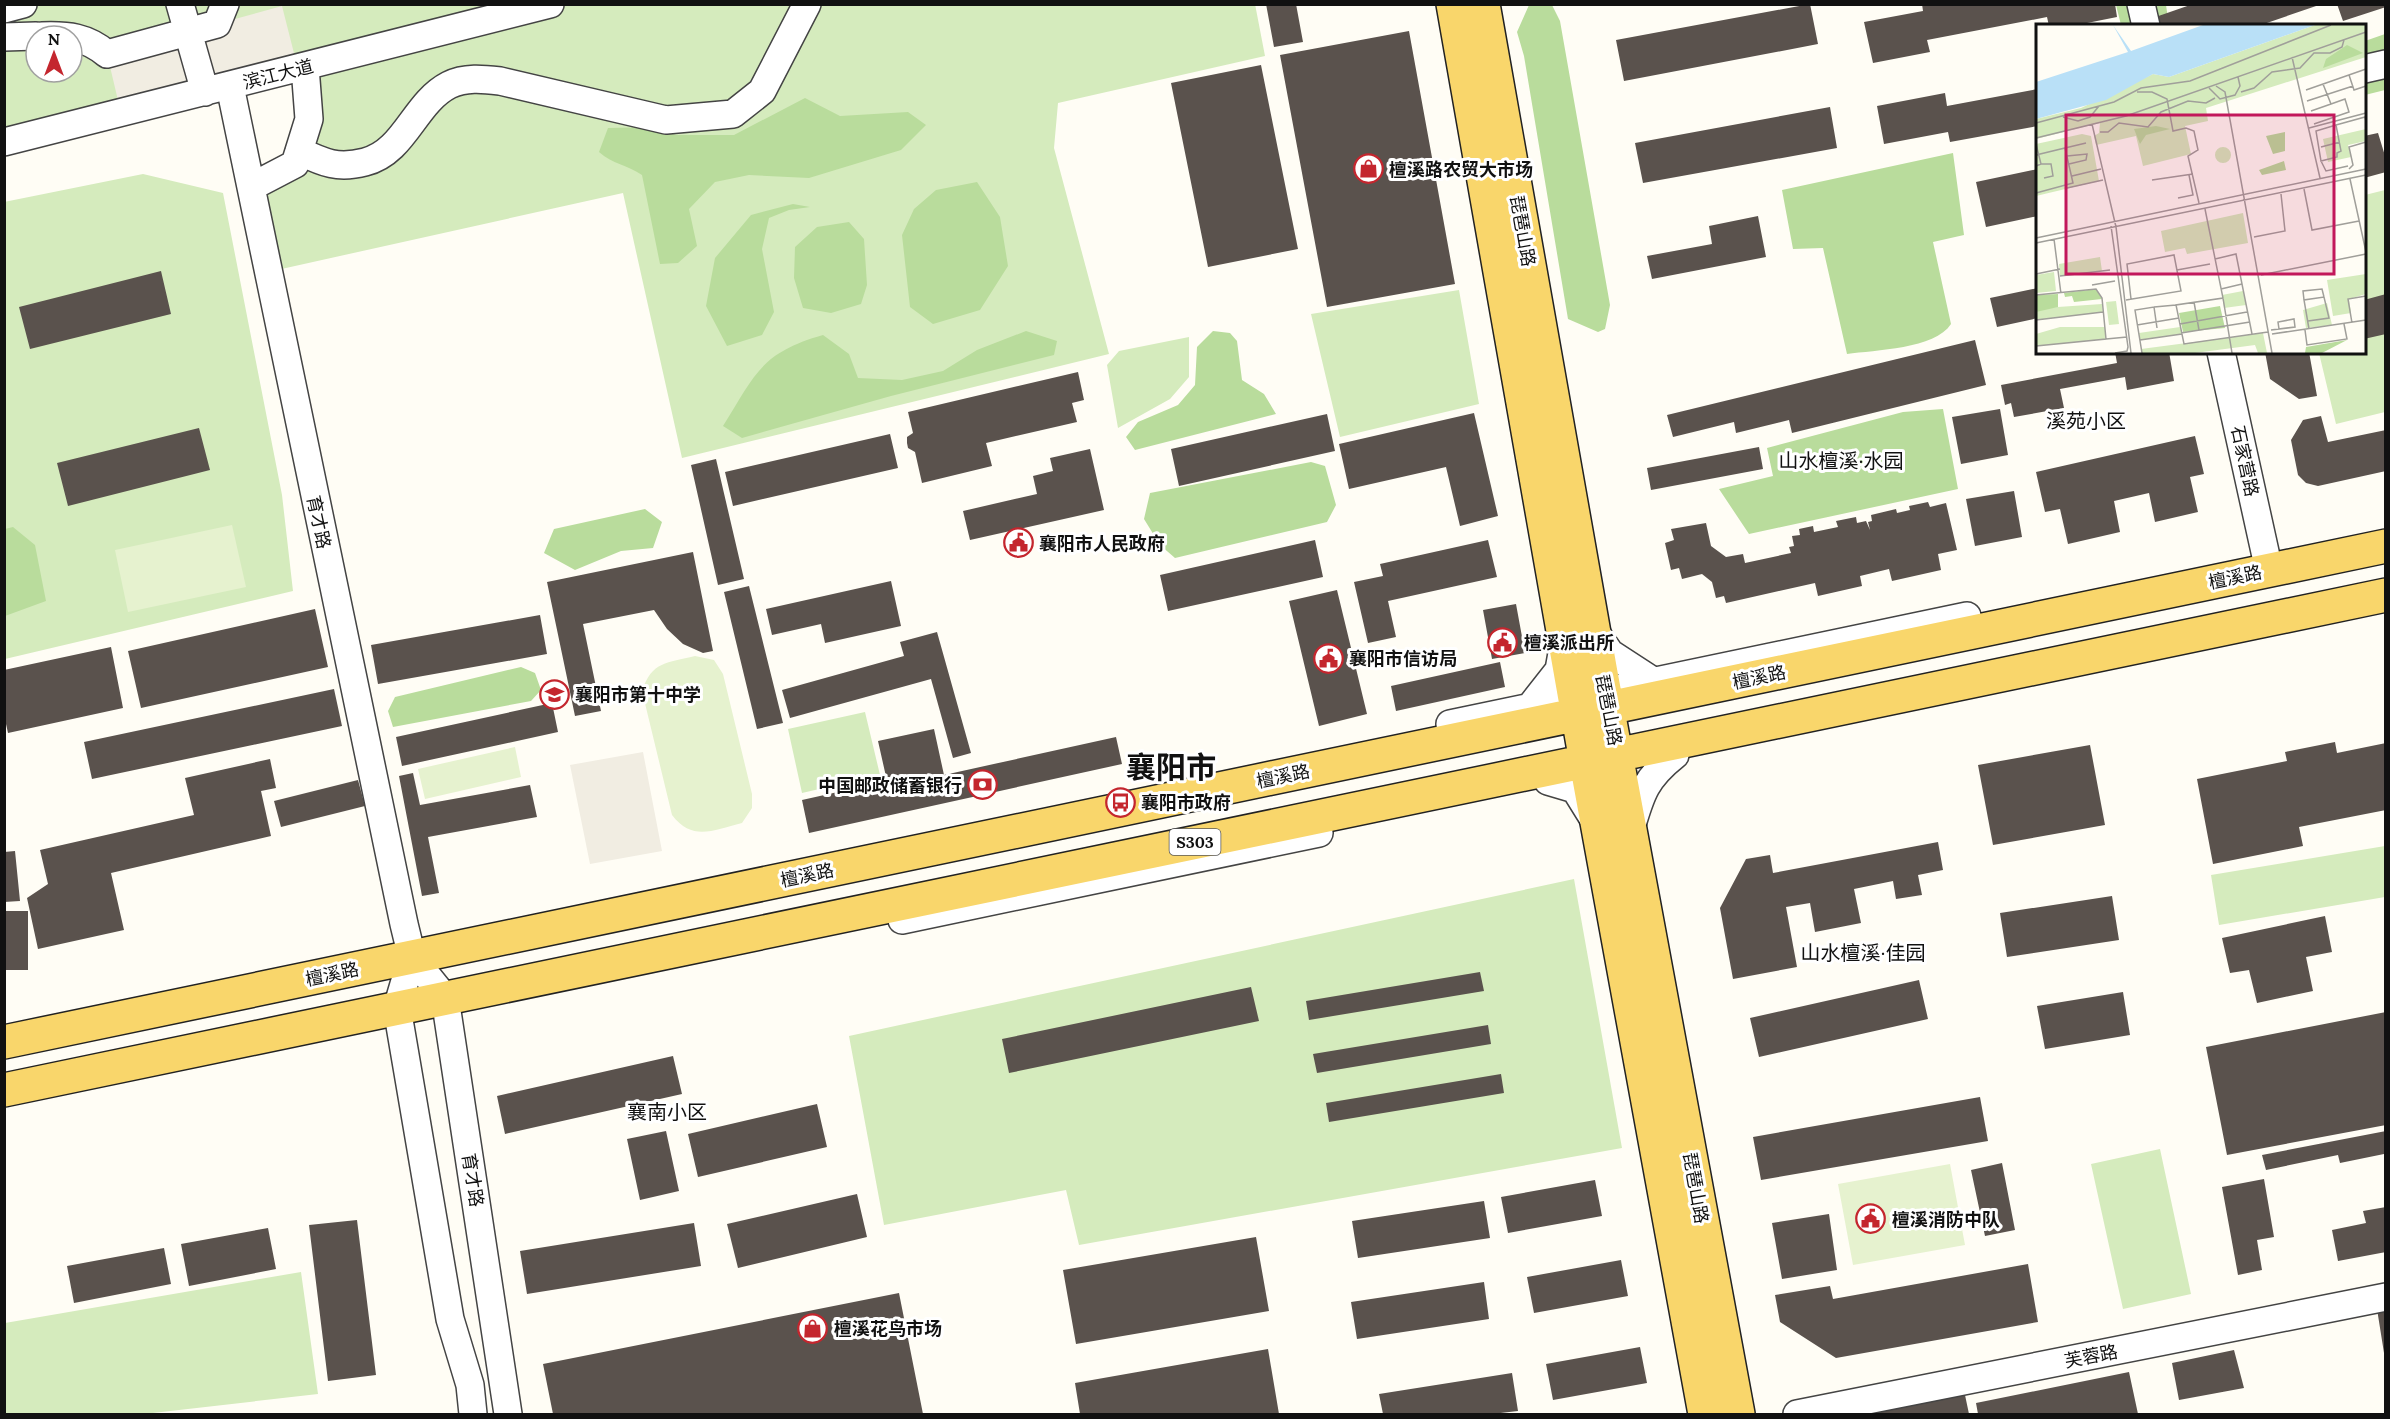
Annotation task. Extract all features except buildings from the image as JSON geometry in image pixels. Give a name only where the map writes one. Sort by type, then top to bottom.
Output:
[{"type":"main road","name":"琵琶山路","points":[[1453,4],[1579,633],[1608,699],[1599,830],[1705,1414]]},
{"type":"main road","name":"琵琶山路","points":[[1483,4],[1579,633],[1576,706],[1631,828],[1738,1414]]},
{"type":"main road","name":"檀溪路","points":[[4,1042],[410,950],[1608,699],[2267,563],[2385,546]]},
{"type":"main road","name":"S303","points":[[4,1090],[398,1016],[1603,764],[2385,595]]},
{"type":"street","points":[[4,9],[23,4]]},
{"type":"street","name":"育才路","points":[[180,4],[188,32],[218,89],[250,187],[410,950],[446,1006],[508,1414]]},
{"type":"street","points":[[84,40],[95,44],[107,54],[217,24],[225,4]]},
{"type":"street","name":"滨江大道","points":[[4,142],[550,4]]},
{"type":"street","points":[[299,150],[321,161],[345,167],[378,158],[396,142],[426,103],[450,84],[475,78],[500,81],[666,120],[733,114],[762,91],[807,4]]},
{"type":"street","points":[[2141,4],[2146,24]]},
{"type":"street","points":[[4,37],[24,36]]},
{"type":"street","points":[[2366,69],[2385,64]]},
{"type":"street","points":[[250,187],[295,164],[309,119],[305,67]]},
{"type":"street","name":"石家营路","points":[[2221,354],[2267,563]]},
{"type":"street","points":[[1608,699],[1653,681],[2267,563],[2385,530]]},
{"type":"street","points":[[446,1006],[1243,850],[1548,781],[1603,764],[1676,755],[2385,611]]},
{"type":"street","points":[[1530,707],[1559,670],[1579,633],[1653,681]]},
{"type":"street","points":[[4,1028],[410,950],[1530,707],[1576,706]]},
{"type":"street","points":[[1631,828],[1640,793],[1654,772],[1676,755]]},
{"type":"street","points":[[1548,781],[1575,789],[1599,830]]},
{"type":"street","name":"育才路","points":[[410,950],[398,1016],[450,1319],[470,1385],[474,1414]]},
{"type":"street","points":[[4,1106],[398,1016]]},
{"type":"street","name":"芙蓉路","points":[[1797,1414],[2385,1297]]},
{"type":"green space","points":[[1255,4],[1265,56],[1058,103],[1054,148],[1109,354],[682,458],[623,193],[268,272],[251,187],[295,164],[305,67],[5,147],[5,5]]},
{"type":"green space","points":[[1529,5],[1552,5],[1560,21],[1610,305],[1605,329],[1598,332],[1568,319],[1524,56],[1517,32]]},
{"type":"green space","points":[[2116,5],[2166,5],[2169,24],[2121,24]]},
{"type":"green space","points":[[2385,34],[2385,90],[2366,95],[2366,41]]},
{"type":"green space","points":[[805,98],[840,116],[908,112],[926,125],[901,150],[809,178],[749,175],[715,182],[689,209],[697,246],[678,263],[660,264],[642,175],[599,152],[608,128],[653,127],[676,135],[734,135]]},
{"type":"green space","points":[[1953,153],[1964,235],[1933,242],[1951,324],[1932,339],[1904,347],[1847,354],[1823,248],[1793,249],[1782,190]]},
{"type":"green space","points":[[143,174],[223,193],[282,495],[293,591],[5,659],[4,202]]},
{"type":"green space","points":[[977,182],[1000,217],[1008,266],[980,310],[933,324],[910,307],[902,235],[914,209],[936,190]]},
{"type":"green space","points":[[2385,190],[2385,412],[2336,424],[2319,354],[2366,354],[2366,195]]},
{"type":"green space","points":[[793,204],[810,207],[789,210],[769,218],[762,249],[774,312],[762,335],[727,346],[706,306],[715,258],[751,215]]},
{"type":"green space","points":[[849,222],[864,239],[867,285],[861,304],[831,313],[803,308],[794,278],[795,247],[817,227]]},
{"type":"green space","points":[[1459,290],[1479,404],[1340,437],[1311,314]]},
{"type":"green space","points":[[1026,331],[1057,341],[1054,355],[891,396],[742,438],[723,426],[761,368],[785,350],[823,335],[849,354],[858,378],[902,380],[943,371],[977,350]]},
{"type":"green space","points":[[1213,331],[1230,333],[1237,341],[1242,380],[1264,394],[1276,414],[1135,450],[1126,437],[1138,422],[1178,405],[1195,385],[1197,347]]},
{"type":"green space","points":[[1189,337],[1189,377],[1170,399],[1118,428],[1107,365],[1119,351]]},
{"type":"green space","points":[[1943,409],[1958,489],[1749,534],[1719,489],[1773,476],[1767,448],[1903,412]]},
{"type":"green space","points":[[1311,462],[1325,466],[1336,505],[1327,522],[1175,558],[1160,545],[1144,519],[1150,493]]},
{"type":"green space","points":[[645,509],[662,522],[653,548],[621,551],[575,570],[544,553],[554,529]]},
{"type":"green space","points":[[232,525],[246,587],[128,612],[115,550]]},
{"type":"green space","points":[[13,527],[35,545],[46,601],[5,616],[5,529]]},
{"type":"green space","points":[[695,656],[714,660],[723,674],[752,794],[752,808],[742,823],[704,832],[688,829],[672,815],[642,691],[651,674],[662,665]]},
{"type":"green space","points":[[521,667],[535,673],[541,690],[531,701],[393,727],[388,711],[395,697]]},
{"type":"green space","points":[[865,712],[880,775],[802,793],[788,729]]},
{"type":"green space","points":[[515,747],[521,777],[425,799],[418,769]]},
{"type":"green space","points":[[2385,846],[2385,897],[2219,925],[2211,875]]},
{"type":"green space","points":[[1574,879],[1622,1148],[1079,1245],[1066,1190],[884,1225],[849,1036]]},
{"type":"green space","points":[[2160,1149],[2191,1294],[2123,1309],[2091,1164]]},
{"type":"green space","points":[[1950,1164],[1965,1245],[1853,1265],[1838,1184]]},
{"type":"green space","points":[[301,1272],[318,1394],[144,1414],[5,1414],[5,1323]]},
{"type":"shaded area","points":[[282,6],[298,69],[121,113],[107,54]]},
{"type":"shaded area","points":[[643,752],[662,851],[590,864],[570,765]]},
{"type":"place","name":"檀溪路农贸大市场","points":[[1368,169]]},
{"type":"place","name":"襄阳市人民政府","points":[[1018,543]]},
{"type":"place","name":"檀溪派出所","points":[[1503,642]]},
{"type":"place","name":"襄阳市信访局","points":[[1328,658]]},
{"type":"place","name":"襄阳市第十中学","points":[[554,694]]},
{"type":"place","name":"中国邮政储蓄银行","points":[[983,785]]},
{"type":"place","name":"襄阳市政府","points":[[1120,802]]},
{"type":"place","name":"檀溪消防中队","points":[[1871,1219]]},
{"type":"place","name":"檀溪花鸟市场","points":[[813,1328]]},
{"type":"district","name":"溪苑小区","points":[[2086,420]]},
{"type":"district","name":"山水檀溪·水园","points":[[1841,460]]},
{"type":"district","name":"襄阳市","points":[[1171,767]]},
{"type":"district","name":"山水檀溪·佳园","points":[[1863,952]]},
{"type":"district","name":"襄南小区","points":[[667,1111]]}]
